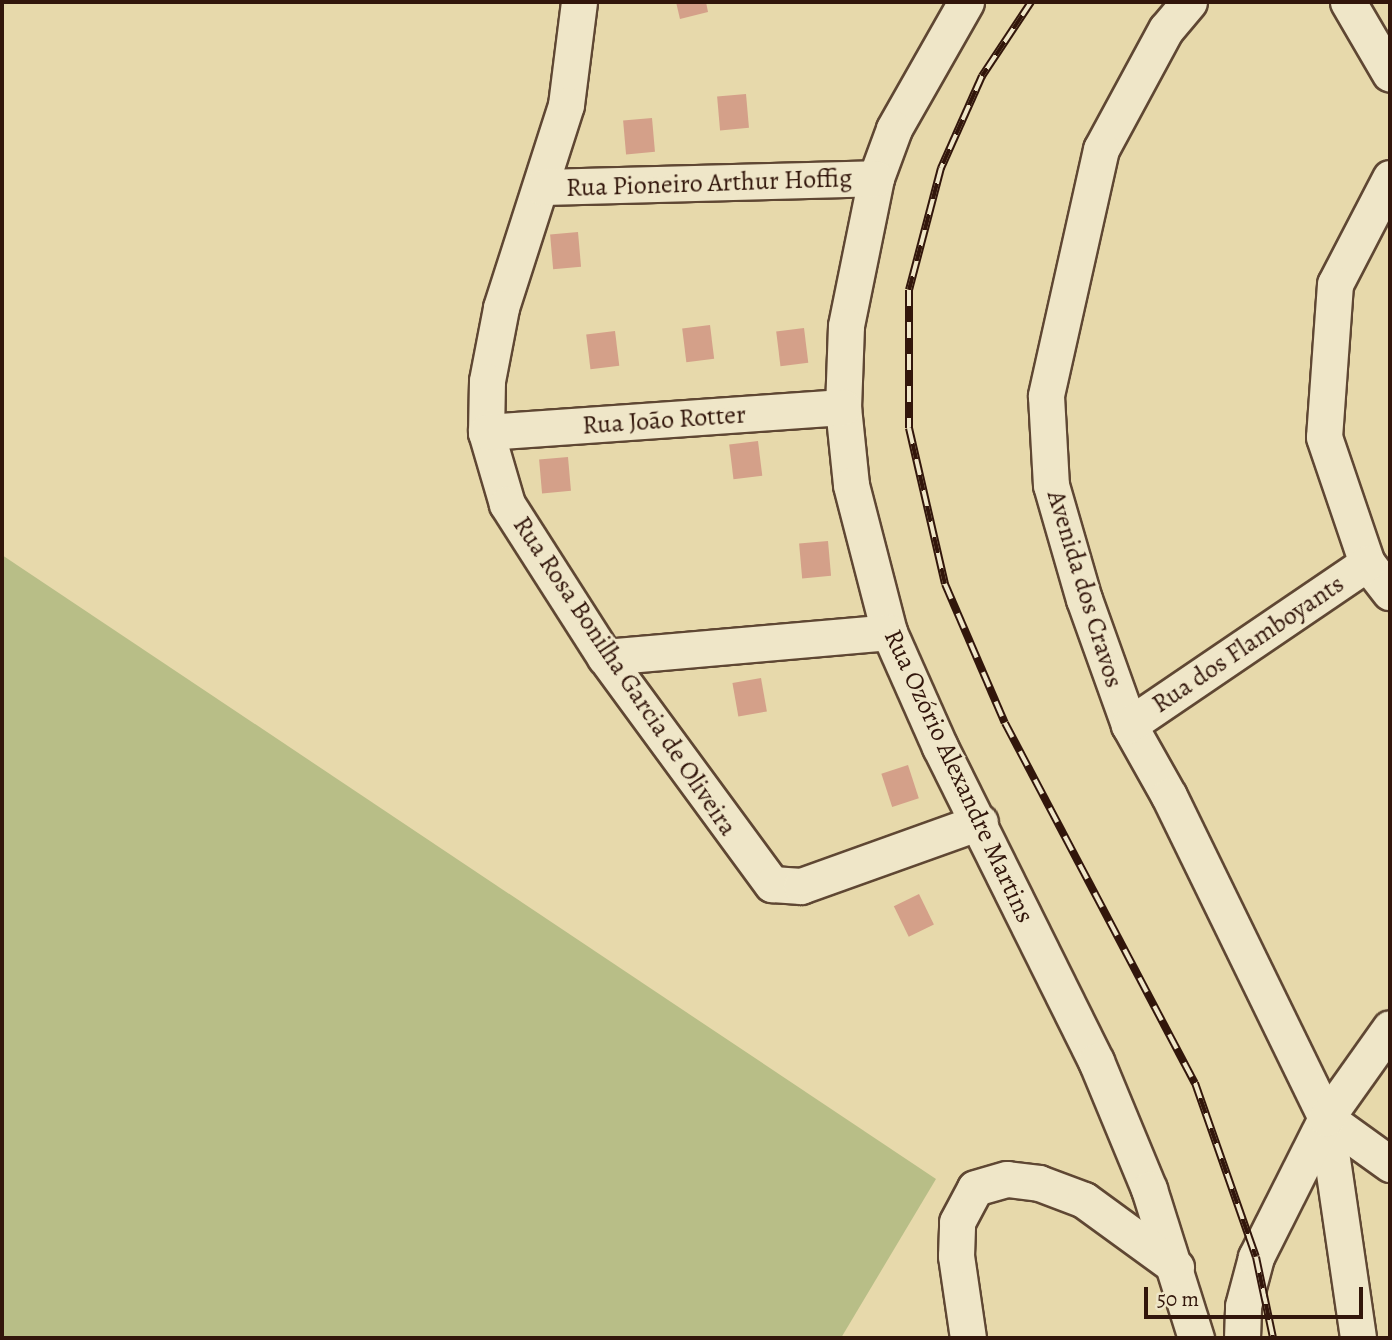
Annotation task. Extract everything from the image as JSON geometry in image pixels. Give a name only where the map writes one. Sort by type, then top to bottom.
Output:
[{"type":"street","name":"Rua Rosa Bonilha Garcia de Oliveira","points":[[579,2],[566,105],[542,187],[501,308],[487,381],[486,432],[507,504],[605,657],[772,884],[802,886],[980,822]]},
{"type":"street","name":"Rua Ozório Alexandre Martins","points":[[966,2],[894,129],[876,178],[846,326],[843,407],[851,485],[889,632],[1096,1060],[1176,1267],[1196,1338]]},
{"type":"street","name":"Avenida dos Cravos","points":[[1189,2],[1166,29],[1101,149],[1046,396],[1051,485],[1084,598],[1129,724],[1169,796],[1326,1118]]},
{"type":"street","points":[[1348,2],[1390,74]]},
{"type":"street","name":"Rua Pioneiro Arthur Hoffig","points":[[542,187],[876,178]]},
{"type":"street","points":[[1390,178],[1335,284],[1324,437],[1367,563],[1390,592]]},
{"type":"street","name":"Rua João Rotter","points":[[486,432],[843,407]]},
{"type":"street","name":"Rua dos Flamboyants","points":[[1129,724],[1367,563]]},
{"type":"street","points":[[605,657],[889,632]]},
{"type":"street","points":[[1242,1338],[1242,1306],[1255,1257],[1326,1118],[1390,1028]]},
{"type":"street","points":[[1326,1118],[1390,1164]]},
{"type":"street","points":[[1326,1118],[1358,1338]]},
{"type":"street","points":[[968,1338],[956,1256],[957,1223],[975,1188],[1007,1179],[1039,1183],[1084,1200],[1176,1267]]},
{"type":"green space","points":[[2,555],[936,1179],[841,1338],[2,1338]]},
{"type":"building","points":[[676,2],[706,2],[708,12],[680,19]]},
{"type":"building","points":[[746,94],[749,128],[720,130],[717,97]]},
{"type":"building","points":[[652,118],[655,152],[626,154],[623,121]]},
{"type":"building","points":[[578,232],[581,267],[553,269],[550,234]]},
{"type":"building","points":[[710,325],[714,359],[686,362],[682,328]]},
{"type":"building","points":[[804,328],[808,363],[780,366],[776,331]]},
{"type":"building","points":[[615,331],[619,366],[590,369],[586,335]]},
{"type":"building","points":[[758,441],[762,476],[733,479],[729,445]]},
{"type":"building","points":[[568,457],[571,491],[542,493],[539,460]]},
{"type":"building","points":[[828,541],[831,576],[802,578],[799,544]]},
{"type":"building","points":[[761,678],[767,711],[738,717],[732,683]]},
{"type":"building","points":[[908,765],[919,798],[892,807],[881,774]]},
{"type":"building","points":[[919,894],[934,925],[909,937],[894,906]]},
{"type":"railway","points":[[1031,2],[982,76],[941,168],[909,290],[909,428],[945,584],[1005,723],[1195,1083],[1256,1257],[1273,1338]]}]
